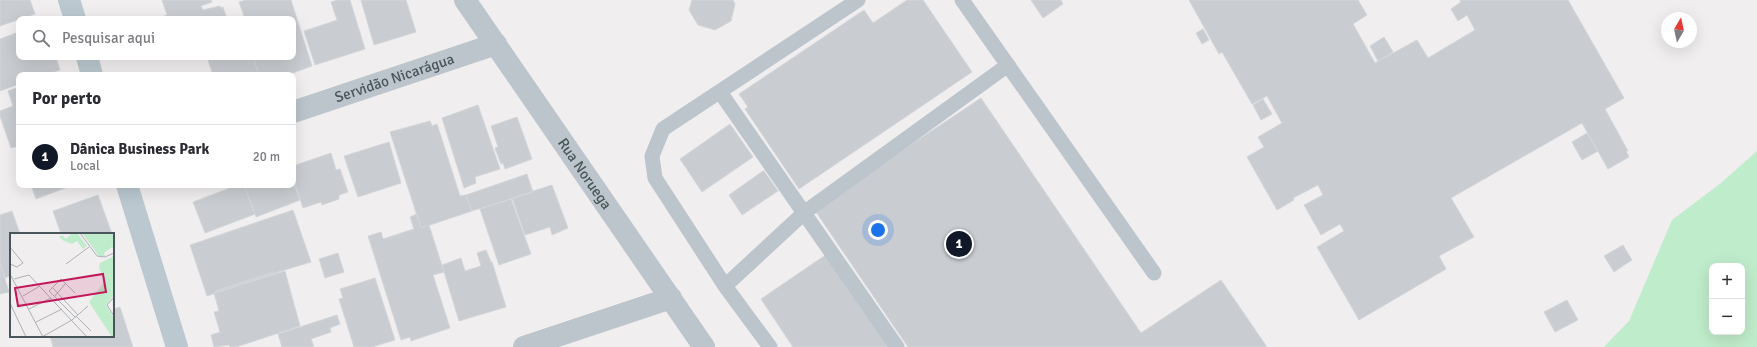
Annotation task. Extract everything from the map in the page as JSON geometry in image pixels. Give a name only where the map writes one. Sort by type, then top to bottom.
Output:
[{"type":"street","points":[[69,0],[74,16]]},
{"type":"street","name":"Rua Noruega","points":[[465,0],[704,347]]},
{"type":"street","name":"Servidão Nicarágua","points":[[296,111],[496,44]]},
{"type":"street","points":[[88,60],[91,72]]},
{"type":"street","points":[[128,188],[177,347]]},
{"type":"street","points":[[524,347],[671,298]]},
{"type":"lane","points":[[770,347],[725,286],[655,178],[652,156],[663,129],[858,0]]},
{"type":"lane","points":[[962,0],[1154,273]]},
{"type":"lane","points":[[725,286],[805,212],[1008,65]]},
{"type":"lane","points":[[720,92],[805,212],[897,347]]},
{"type":"green space","points":[[1757,151],[1757,347],[1604,347],[1629,321],[1672,220],[1721,183]]},
{"type":"building","points":[[0,0],[30,0],[35,14],[29,16],[16,16],[16,21],[0,26]]},
{"type":"building","points":[[162,0],[211,0],[212,2],[201,6],[203,10],[220,6],[221,8],[223,7],[226,16],[164,16],[167,15]]},
{"type":"building","points":[[246,0],[291,0],[312,66],[295,72],[258,72],[254,60],[296,60],[296,16],[244,16],[239,2]]},
{"type":"building","points":[[337,0],[350,0],[365,49],[315,65],[304,31],[337,20],[331,2]]},
{"type":"building","points":[[361,0],[406,0],[416,32],[374,45]]},
{"type":"building","points":[[692,0],[733,0],[735,4],[731,21],[715,30],[698,25],[689,10]]},
{"type":"building","points":[[907,0],[923,0],[972,72],[799,189],[745,109],[748,107],[739,94],[864,10],[873,23]]},
{"type":"building","points":[[1031,0],[1061,0],[1063,4],[1043,18]]},
{"type":"building","points":[[1189,0],[1358,0],[1367,15],[1353,24],[1375,63],[1417,40],[1428,58],[1475,30],[1467,15],[1458,21],[1451,9],[1461,2],[1460,0],[1568,0],[1624,98],[1605,109],[1628,151],[1626,151],[1629,157],[1608,169],[1582,123],[1451,198],[1474,237],[1439,256],[1446,269],[1359,320],[1317,247],[1344,231],[1340,224],[1321,235],[1304,205],[1323,195],[1318,185],[1293,198],[1294,200],[1277,210],[1247,157],[1264,147],[1258,137],[1282,123],[1267,96],[1252,104],[1222,52],[1219,54]]},
{"type":"building","points":[[1203,29],[1209,40],[1202,44],[1196,33]]},
{"type":"building","points":[[16,33],[16,60],[57,60],[60,70],[54,72],[16,72],[16,85],[0,91],[0,39]]},
{"type":"building","points":[[1384,37],[1393,52],[1378,61],[1370,46]]},
{"type":"building","points":[[208,60],[254,60],[258,72],[212,72]]},
{"type":"building","points":[[16,88],[16,147],[11,148],[0,116],[0,111],[13,106],[8,91]]},
{"type":"building","points":[[981,98],[1141,333],[1221,280],[1267,347],[908,347],[814,209]]},
{"type":"building","points":[[1263,99],[1272,114],[1261,120],[1253,105]]},
{"type":"building","points":[[478,105],[500,169],[475,177],[476,183],[464,188],[442,118]]},
{"type":"building","points":[[517,117],[532,159],[505,169],[503,163],[501,164],[495,148],[498,147],[491,126]]},
{"type":"building","points":[[430,121],[432,126],[437,124],[460,196],[466,195],[472,211],[421,228],[390,132]]},
{"type":"building","points":[[730,124],[753,157],[702,192],[680,159]]},
{"type":"building","points":[[1587,133],[1598,151],[1582,160],[1572,142]]},
{"type":"building","points":[[389,142],[401,183],[358,197],[344,156]]},
{"type":"building","points":[[331,153],[336,170],[340,169],[348,192],[339,195],[339,199],[322,205],[321,202],[303,208],[296,186],[296,165]]},
{"type":"building","points":[[763,171],[778,191],[742,215],[729,195]]},
{"type":"building","points":[[527,174],[533,192],[472,211],[466,195]]},
{"type":"building","points":[[552,185],[568,228],[552,235],[550,227],[525,235],[512,198]]},
{"type":"building","points":[[32,188],[65,188],[36,199]]},
{"type":"building","points":[[230,188],[245,188],[255,214],[205,233],[193,202]]},
{"type":"building","points":[[245,188],[296,188],[300,200],[256,217]]},
{"type":"building","points":[[98,195],[112,233],[61,233],[53,211]]},
{"type":"building","points":[[511,199],[531,254],[499,265],[480,209]]},
{"type":"building","points":[[293,210],[311,262],[216,291],[216,293],[207,296],[190,245]]},
{"type":"building","points":[[12,211],[20,233],[10,233],[10,276],[5,278],[0,263],[0,215]]},
{"type":"building","points":[[417,214],[421,228],[429,225],[444,272],[433,275],[450,328],[411,341],[410,337],[401,340],[368,236],[381,232],[383,239],[414,229],[410,217]]},
{"type":"building","points":[[1623,245],[1632,260],[1614,272],[1604,256]]},
{"type":"building","points":[[486,250],[492,262],[506,307],[459,321],[442,265],[461,258],[465,271],[481,266],[477,253]]},
{"type":"building","points":[[338,253],[344,272],[325,278],[319,259]]},
{"type":"building","points":[[827,254],[890,347],[793,347],[761,299]]},
{"type":"building","points":[[0,263],[9,292],[0,294]]},
{"type":"building","points":[[285,271],[300,326],[236,347],[230,347],[229,345],[214,347],[211,335],[220,332],[214,312],[219,311],[214,293]]},
{"type":"building","points":[[273,272],[273,274],[216,293],[216,291]]},
{"type":"building","points":[[375,278],[395,340],[372,347],[354,347],[339,299],[343,298],[340,289]]},
{"type":"building","points":[[1567,300],[1578,320],[1555,332],[1544,312]]},
{"type":"building","points":[[120,307],[133,347],[53,347],[50,337],[114,337],[114,309]]},
{"type":"building","points":[[337,315],[340,324],[330,328],[331,332],[311,339],[314,347],[282,347],[278,334]]},
{"type":"place","name":"Dânica Business Park","points":[[959,244]]}]
